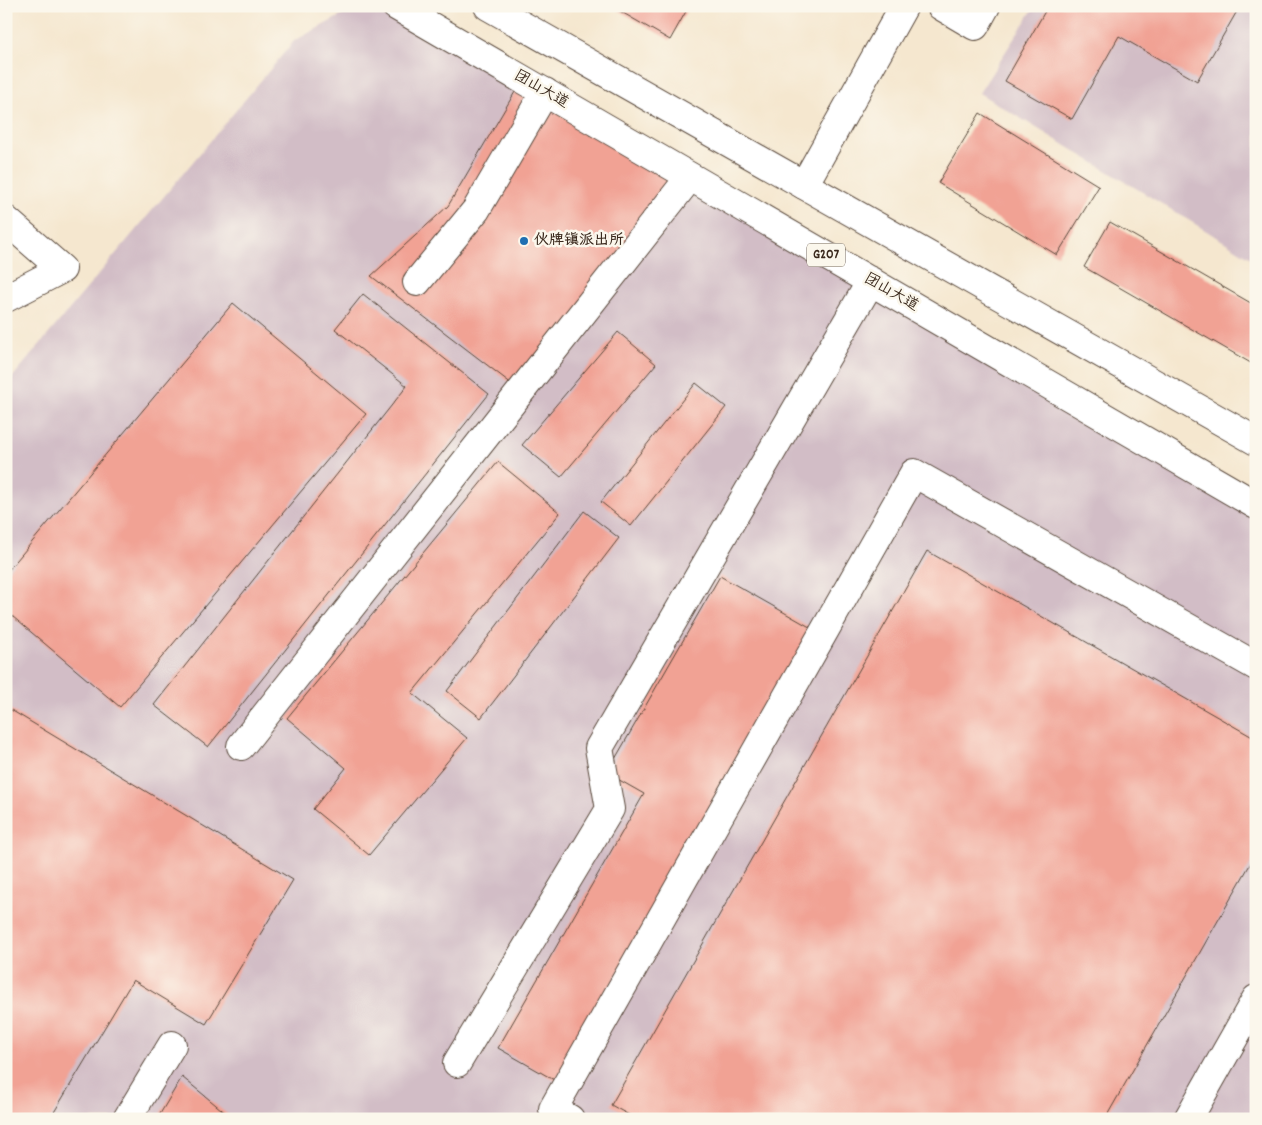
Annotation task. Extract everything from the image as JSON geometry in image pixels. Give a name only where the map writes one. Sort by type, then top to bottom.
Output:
[{"type":"main road","name":"团山大道","points":[[396,6],[1256,504]]},
{"type":"main road","points":[[488,6],[1256,441]]},
{"type":"main road","points":[[804,185],[904,6]]},
{"type":"main road","points":[[941,6],[975,26],[986,6]]},
{"type":"main road","points":[[417,282],[476,210],[545,92]]},
{"type":"main road","points":[[241,746],[690,177]]},
{"type":"main road","points":[[6,220],[62,269],[6,298]]},
{"type":"main road","points":[[457,1063],[610,809],[599,748],[871,281]]},
{"type":"main road","points":[[570,1119],[553,1109],[914,473],[1256,666]]},
{"type":"main road","points":[[1188,1119],[1256,999]]},
{"type":"main road","points":[[127,1119],[172,1045]]},
{"type":"shaded area","points":[[359,6],[396,6],[1256,505],[1256,1119],[6,1119],[6,385],[294,41]]},
{"type":"shaded area","points":[[1035,6],[1256,6],[1256,261],[979,93]]},
{"type":"building","points":[[611,6],[689,6],[670,40]]},
{"type":"building","points":[[1048,6],[1240,6],[1197,81],[1119,36],[1072,119],[1005,81]]},
{"type":"building","name":"伙牌镇派出所","points":[[522,80],[690,177],[521,391],[371,276],[448,206]]},
{"type":"building","points":[[980,113],[1099,186],[1057,255],[938,183]]},
{"type":"building","points":[[1110,222],[1256,306],[1256,366],[1084,267]]},
{"type":"building","points":[[363,294],[489,394],[208,747],[154,705],[407,386],[335,329]]},
{"type":"building","points":[[233,303],[366,414],[120,707],[6,611],[6,573]]},
{"type":"building","points":[[618,332],[656,364],[561,477],[522,445]]},
{"type":"building","points":[[696,383],[726,407],[631,526],[601,502]]},
{"type":"building","points":[[498,462],[560,513],[412,693],[467,738],[369,855],[313,809],[346,768],[287,718]]},
{"type":"building","points":[[584,511],[619,538],[481,718],[447,691]]},
{"type":"building","points":[[927,551],[1256,739],[1256,854],[1105,1119],[636,1119],[611,1105]]},
{"type":"building","points":[[720,576],[815,630],[556,1081],[498,1048],[644,794],[607,773]]},
{"type":"building","points":[[6,707],[293,880],[206,1024],[133,980],[50,1119],[6,1119]]},
{"type":"building","points":[[182,1077],[233,1119],[157,1119]]},
{"type":"place","name":"伙牌镇派出所","points":[[524,241]]}]
